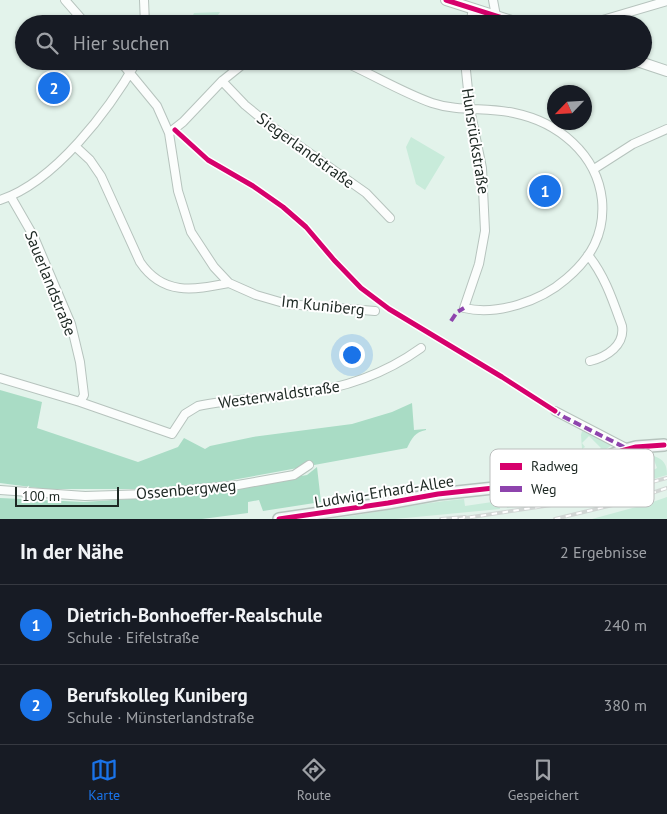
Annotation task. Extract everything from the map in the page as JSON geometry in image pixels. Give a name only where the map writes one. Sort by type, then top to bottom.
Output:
[{"type":"main road","name":"Ludwig-Erhard-Allee","points":[[628,448],[666,446]]},
{"type":"main road","name":"Ludwig-Erhard-Allee","points":[[279,519],[438,494],[490,488]]},
{"type":"street","points":[[65,0],[78,15]]},
{"type":"street","points":[[144,0],[145,15]]},
{"type":"street","points":[[446,0],[493,15]]},
{"type":"street","points":[[493,0],[496,15]]},
{"type":"street","points":[[620,15],[667,1]]},
{"type":"street","points":[[472,15],[473,9]]},
{"type":"street","points":[[652,66],[667,71]]},
{"type":"street","name":"Im Kuniberg","points":[[128,70],[157,106],[169,133],[178,191],[188,225],[214,267],[229,283],[256,295],[287,304],[375,310]]},
{"type":"street","points":[[0,200],[11,196],[52,169],[76,147],[132,70]]},
{"type":"street","points":[[169,133],[184,122],[222,81],[236,70]]},
{"type":"street","points":[[360,70],[415,97],[447,107],[487,109],[514,113],[552,127],[581,151],[594,169],[601,193],[603,213],[600,235],[588,255],[599,268],[623,333],[622,339],[605,356],[590,361]]},
{"type":"street","name":"Hunsrückstraße","points":[[466,70],[470,109],[482,168],[485,231],[480,264],[464,308],[474,310],[502,309],[536,298],[564,282],[575,272],[588,255]]},
{"type":"street","name":"Siegerlandstraße","points":[[222,81],[267,123],[366,194],[390,218]]},
{"type":"street","points":[[594,169],[634,144],[667,128]]},
{"type":"street","points":[[76,147],[90,160],[102,176],[140,262],[155,278],[176,288],[191,289],[229,283]]},
{"type":"street","name":"Sauerlandstraße","points":[[11,196],[34,237],[71,324],[80,362],[84,395],[80,402]]},
{"type":"street","name":"Westerwaldstraße","points":[[80,402],[172,434],[185,414],[198,406],[299,394],[344,385],[385,370],[421,348]]},
{"type":"street","points":[[0,378],[80,402]]},
{"type":"street","points":[[555,411],[628,448]]},
{"type":"street","name":"Ossenbergweg","points":[[0,490],[85,496],[148,494],[238,484],[294,475],[309,465]]},
{"type":"green space","points":[[220,12],[218,15],[193,15],[194,13]]},
{"type":"green space","points":[[411,137],[445,157],[425,190],[416,184],[406,147]]},
{"type":"green space","points":[[0,390],[42,402],[37,428],[138,462],[178,447],[184,438],[205,449],[210,446],[253,437],[352,424],[392,412],[412,403],[414,430],[426,430],[414,436],[407,448],[227,481],[169,489],[46,489],[0,483]]},
{"type":"green space","points":[[582,431],[612,445],[606,449],[600,449],[601,448],[589,436],[582,443],[585,447],[582,449],[581,435]]},
{"type":"green space","points":[[654,456],[664,463],[667,475],[654,479],[654,470],[657,468]]},
{"type":"green space","points":[[317,467],[321,502],[263,511],[259,500],[248,502],[248,513],[202,519],[0,519],[0,498],[84,502],[190,495],[307,475]]},
{"type":"green space","points":[[667,497],[667,519],[592,519],[636,507],[654,507],[654,502]]},
{"type":"green space","points":[[464,499],[465,506],[490,502],[490,507],[500,507],[500,509],[395,519],[330,519]]},
{"type":"railway","points":[[654,481],[667,478]]},
{"type":"railway","points":[[654,492],[667,488]]},
{"type":"railway","points":[[459,519],[538,507]]},
{"type":"railway","points":[[555,519],[604,507]]},
{"type":"railway","points":[[441,519],[465,517]]},
{"type":"marked path","points":[[451,321],[457,312],[464,308]]},
{"type":"marked path","points":[[553,410],[628,449]]},
{"type":"cycle path","points":[[446,0],[493,15]]},
{"type":"cycle path","points":[[175,130],[208,160],[253,186],[283,207],[306,227],[361,288],[389,309],[555,411]]},
{"type":"cycle path","points":[[628,449],[664,445]]},
{"type":"cycle path","points":[[279,519],[438,494],[490,488]]},
{"type":"place","name":"Berufskolleg Kuniberg","points":[[54,88]]},
{"type":"place","name":"Dietrich-Bonhoeffer-Realschule","points":[[545,191]]}]
